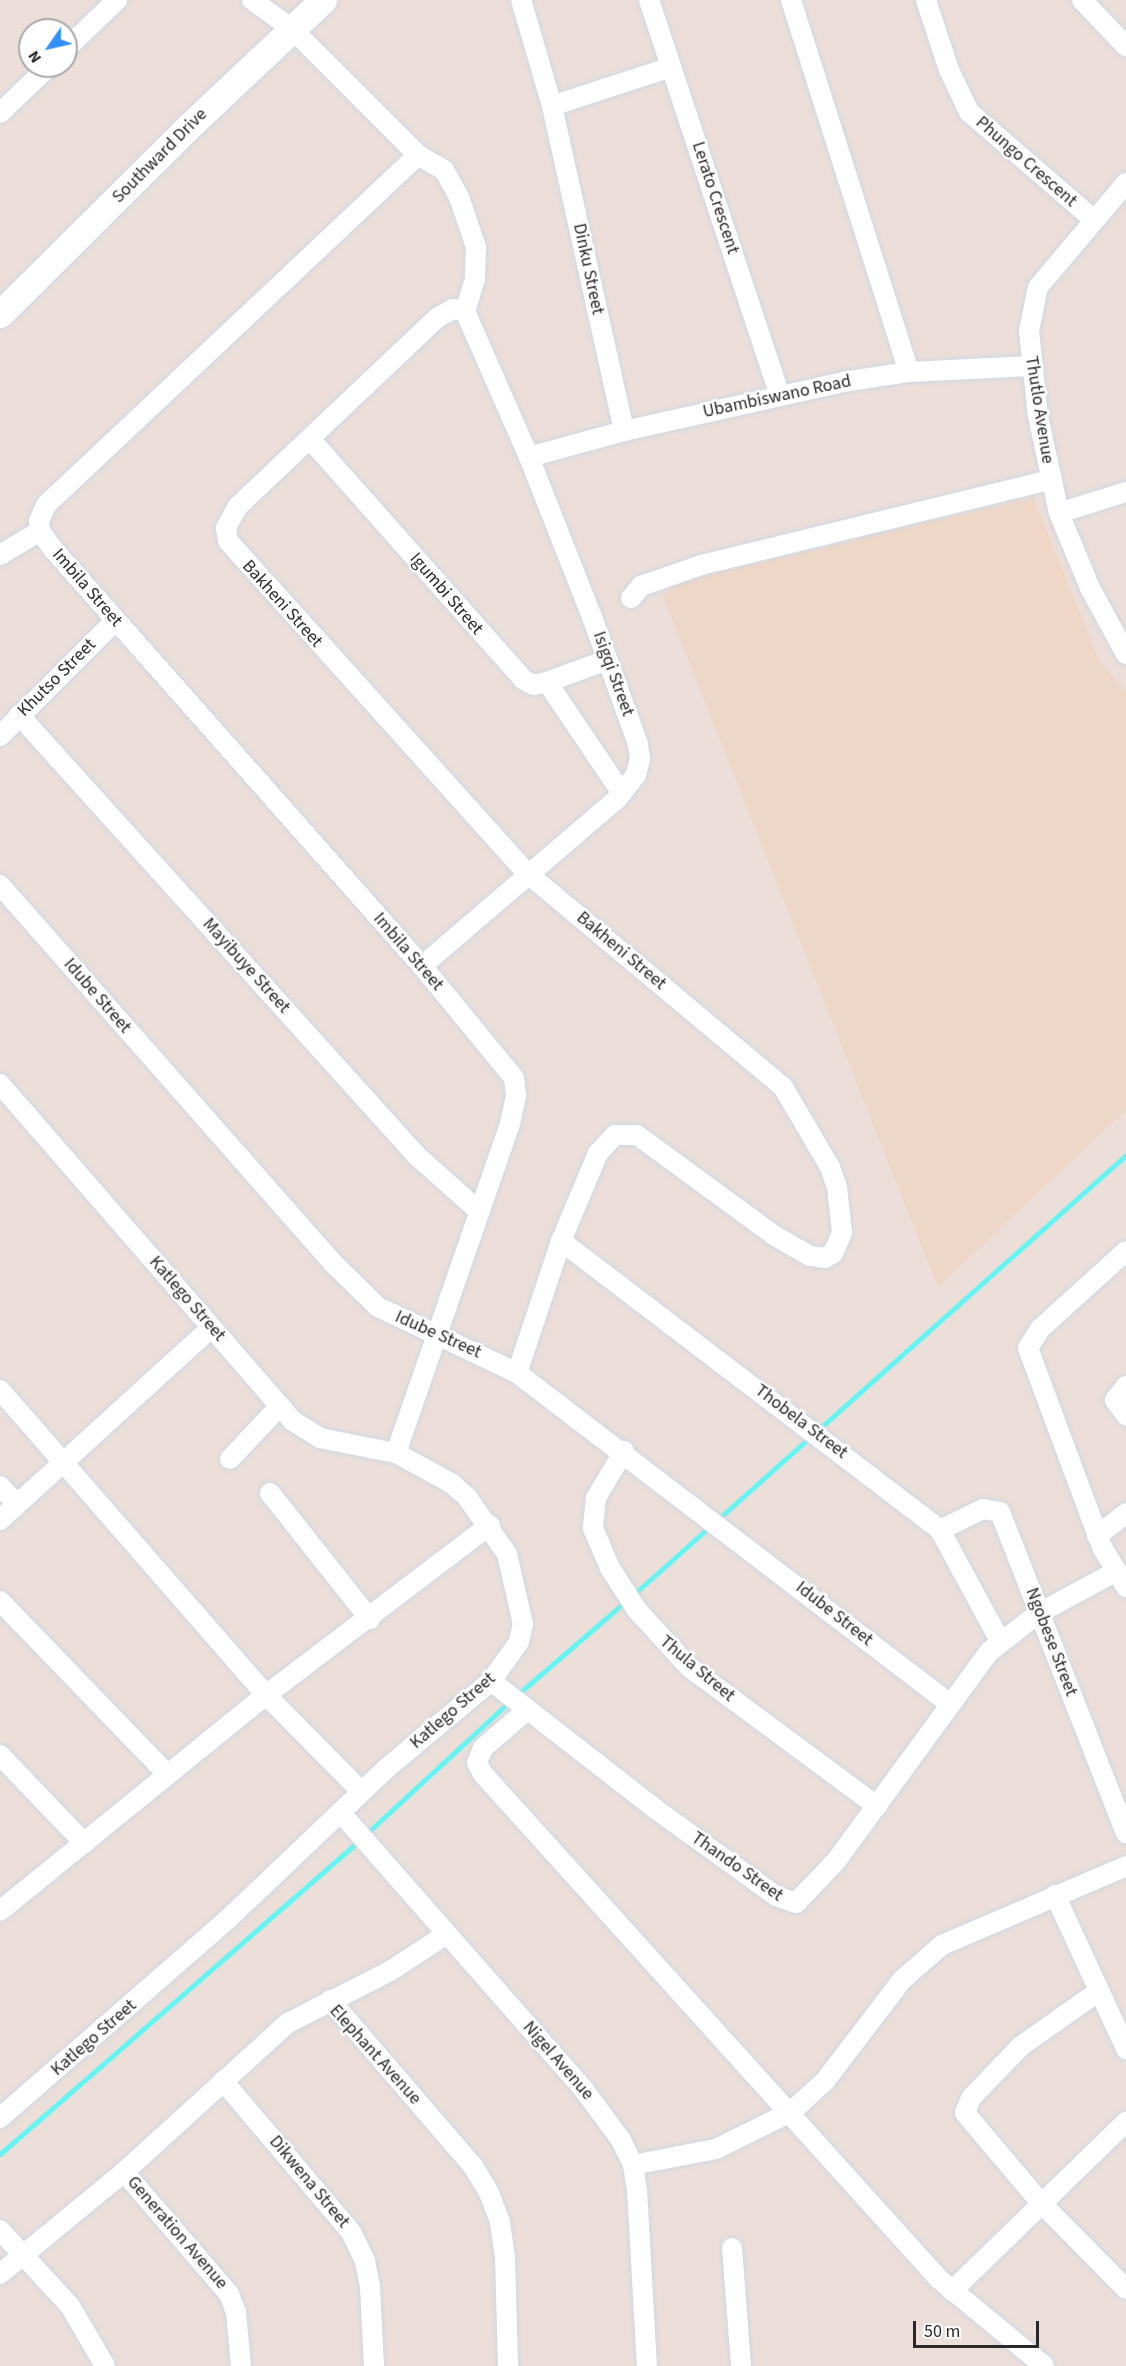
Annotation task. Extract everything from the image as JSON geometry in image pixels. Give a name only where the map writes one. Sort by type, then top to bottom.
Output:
[{"type":"main road","name":"Southward Drive","points":[[0,314],[184,131],[323,0]]},
{"type":"street","points":[[78,37],[117,0]]},
{"type":"street","points":[[252,0],[292,29],[418,155],[444,170],[472,233],[477,262],[465,311]]},
{"type":"street","name":"Dinku Street","points":[[521,0],[552,106],[624,431]]},
{"type":"street","name":"Lerato Crescent","points":[[649,0],[780,396]]},
{"type":"street","points":[[791,0],[909,372]]},
{"type":"street","name":"Phungo Crescent","points":[[926,0],[949,70],[969,112],[1093,219]]},
{"type":"street","points":[[1082,0],[1126,46]]},
{"type":"street","points":[[552,106],[671,67]]},
{"type":"street","points":[[0,113],[36,78]]},
{"type":"street","points":[[0,555],[40,531],[39,521],[46,505],[418,155]]},
{"type":"street","name":"Thutlo Avenue","points":[[1126,183],[1093,219],[1038,287],[1030,313],[1030,366],[1050,480],[1059,513],[1090,588],[1126,654]]},
{"type":"street","name":"Bakheni Street","points":[[465,311],[453,309],[436,318],[238,506],[226,528],[228,541],[527,873],[783,1088],[830,1167],[837,1187],[842,1233],[833,1253],[825,1258],[810,1256],[775,1236],[637,1135],[625,1132],[615,1135],[598,1153],[561,1241],[517,1373]]},
{"type":"street","name":"Isigqi Street","points":[[422,966],[622,793],[636,775],[638,744],[608,660],[529,457],[465,311]]},
{"type":"street","name":"Ubambiswano Road","points":[[529,457],[624,431],[780,396],[909,372],[1030,366]]},
{"type":"street","name":"Igumbi Street","points":[[310,439],[515,672],[534,685],[547,682]]},
{"type":"street","points":[[631,598],[641,586],[701,565],[1050,480]]},
{"type":"street","points":[[1059,513],[1126,492]]},
{"type":"street","name":"Imbila Street","points":[[40,531],[115,621],[422,966],[513,1078],[516,1095],[510,1124],[396,1453]]},
{"type":"street","name":"Khutso Street","points":[[0,736],[115,621]]},
{"type":"street","points":[[608,660],[547,682],[622,793]]},
{"type":"street","name":"Mayibuye Street","points":[[19,715],[417,1156],[479,1210]]},
{"type":"street","name":"Idube Street","points":[[0,885],[356,1288],[402,1321],[517,1373],[624,1451],[950,1704]]},
{"type":"street","name":"Katlego Street","points":[[0,1084],[211,1328],[280,1406],[306,1431],[320,1438],[396,1453],[451,1483],[490,1525],[513,1572],[523,1624],[519,1642],[492,1681],[339,1812],[228,1919],[0,2118]]},
{"type":"street","name":"Thobela Street","points":[[561,1241],[940,1530],[1000,1641]]},
{"type":"street","points":[[1120,1580],[1098,1536],[1028,1348],[1040,1329],[1126,1251]]},
{"type":"street","points":[[0,1520],[211,1328]]},
{"type":"street","points":[[1126,1386],[1115,1400],[1126,1415]]},
{"type":"street","points":[[0,1390],[266,1695],[362,1792]]},
{"type":"street","points":[[230,1459],[280,1406]]},
{"type":"street","name":"Thula Street","points":[[624,1451],[596,1498],[593,1528],[610,1568],[637,1610],[689,1667],[877,1806]]},
{"type":"street","points":[[0,1486],[17,1504]]},
{"type":"street","points":[[270,1493],[370,1619]]},
{"type":"street","name":"Ngobese Street","points":[[940,1530],[983,1509],[1000,1512],[1126,1833]]},
{"type":"street","points":[[1098,1536],[1126,1513]]},
{"type":"street","points":[[0,1911],[266,1695],[370,1619],[490,1525]]},
{"type":"street","name":"Thando Street","points":[[492,1681],[526,1711],[654,1808],[788,1903],[803,1899],[877,1806],[950,1704],[1000,1641],[1039,1613],[1120,1580]]},
{"type":"street","points":[[0,1601],[167,1774]]},
{"type":"street","points":[[526,1711],[483,1748],[477,1763],[483,1774],[952,2291],[1044,2366]]},
{"type":"street","points":[[0,1755],[84,1843]]},
{"type":"street","name":"Nigel Avenue","points":[[339,1812],[602,2112],[633,2165],[647,2366]]},
{"type":"street","points":[[633,2165],[716,2149],[791,2112],[825,2081],[920,1961],[970,1930],[1126,1866]]},
{"type":"street","points":[[1055,1895],[1126,2049]]},
{"type":"street","points":[[330,2000],[390,1971],[447,1934]]},
{"type":"street","points":[[1099,1991],[1021,2046],[966,2105],[967,2120],[1041,2203],[1126,2289]]},
{"type":"street","name":"Elephant Avenue","points":[[0,2274],[21,2253],[124,2172],[288,2023],[330,2000],[473,2166],[489,2193],[500,2222],[505,2257],[508,2366]]},
{"type":"street","name":"Dikwena Street","points":[[223,2081],[351,2232],[365,2261],[370,2287],[374,2366]]},
{"type":"street","points":[[952,2291],[1126,2122]]},
{"type":"street","name":"Generation Avenue","points":[[124,2172],[229,2294],[236,2312],[241,2366]]},
{"type":"street","points":[[0,2230],[70,2306],[105,2366]]},
{"type":"street","points":[[732,2248],[741,2366]]},
{"type":"shaded area","points":[[1033,497],[1100,662],[1126,692],[1126,1110],[938,1287],[663,597],[671,584]]},
{"type":"waterway","points":[[633,1595],[1126,1155]]},
{"type":"waterway","points":[[517,1695],[626,1601]]},
{"type":"waterway","points":[[0,2154],[352,1847],[510,1701]]}]
